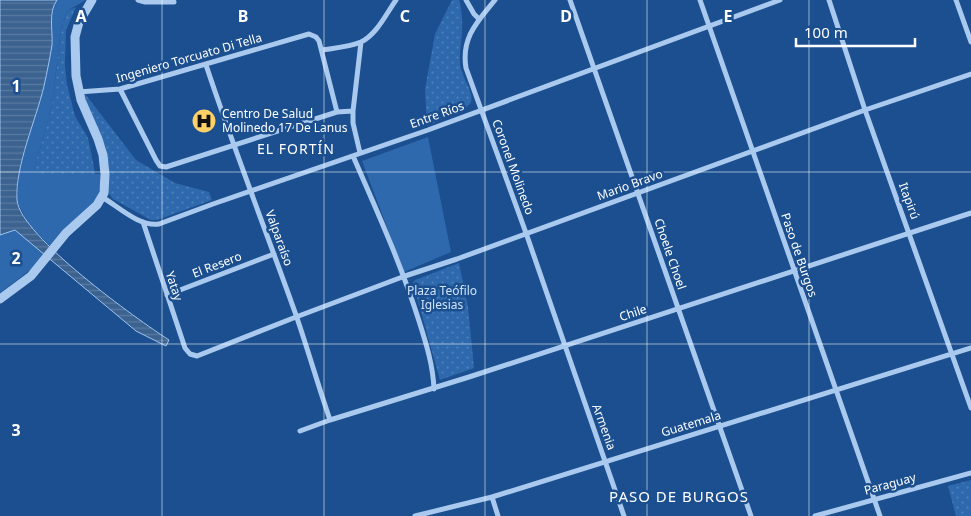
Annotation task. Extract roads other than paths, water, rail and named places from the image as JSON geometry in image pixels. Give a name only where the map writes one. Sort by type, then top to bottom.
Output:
[{"type":"street","points":[[0,299],[24,283],[38,269],[61,239],[102,198],[105,187],[103,155],[78,92],[76,76],[75,37],[80,22],[92,0]]},
{"type":"street","points":[[138,0],[145,2],[174,2]]},
{"type":"street","points":[[337,112],[322,50],[361,42],[373,32],[396,0]]},
{"type":"street","points":[[466,0],[479,19],[495,0]]},
{"type":"street","name":"Choele Choel","points":[[570,0],[751,516]]},
{"type":"street","name":"Paso de Burgos","points":[[700,0],[880,516]]},
{"type":"street","name":"Entre Ríos","points":[[143,222],[159,224],[353,156],[780,0]]},
{"type":"street","name":"Itapirú","points":[[829,0],[971,408]]},
{"type":"street","points":[[956,0],[971,42]]},
{"type":"street","name":"Coronel Molinedo","points":[[479,19],[466,44],[464,54],[468,74],[526,233],[564,345]]},
{"type":"street","name":"Ingeniero Torcuato Di Tella","points":[[78,92],[120,89],[309,34],[316,37],[322,50]]},
{"type":"street","points":[[360,153],[352,123],[361,42]]},
{"type":"street","name":"Valparaíso","points":[[206,65],[232,146],[274,254],[330,420]]},
{"type":"street","name":"Mario Bravo","points":[[190,354],[197,356],[404,276],[971,74]]},
{"type":"street","points":[[120,89],[156,160],[160,166],[166,168],[337,112],[353,111]]},
{"type":"street","points":[[353,156],[404,276],[426,342],[434,389]]},
{"type":"street","points":[[102,198],[143,222]]},
{"type":"street","name":"Chile","points":[[300,431],[971,213]]},
{"type":"street","name":"Yatay","points":[[143,222],[185,348],[190,354]]},
{"type":"street","name":"El Resero","points":[[167,295],[274,254]]},
{"type":"street","name":"Armenia","points":[[564,345],[624,516]]},
{"type":"street","name":"Guatemala","points":[[415,516],[492,497],[971,348]]},
{"type":"street","name":"Paraguay","points":[[815,516],[971,473]]},
{"type":"street","points":[[492,497],[498,516]]},
{"type":"place","name":"Centro De Salud Molinedo 17 De Lanus","points":[[204,121]]},
{"type":"district","name":"EL FORTÍN","points":[[296,149]]},
{"type":"district","name":"PASO DE BURGOS","points":[[679,497]]},
{"type":"park label","name":"Plaza Teófilo Iglesias","points":[[442,298]]}]
